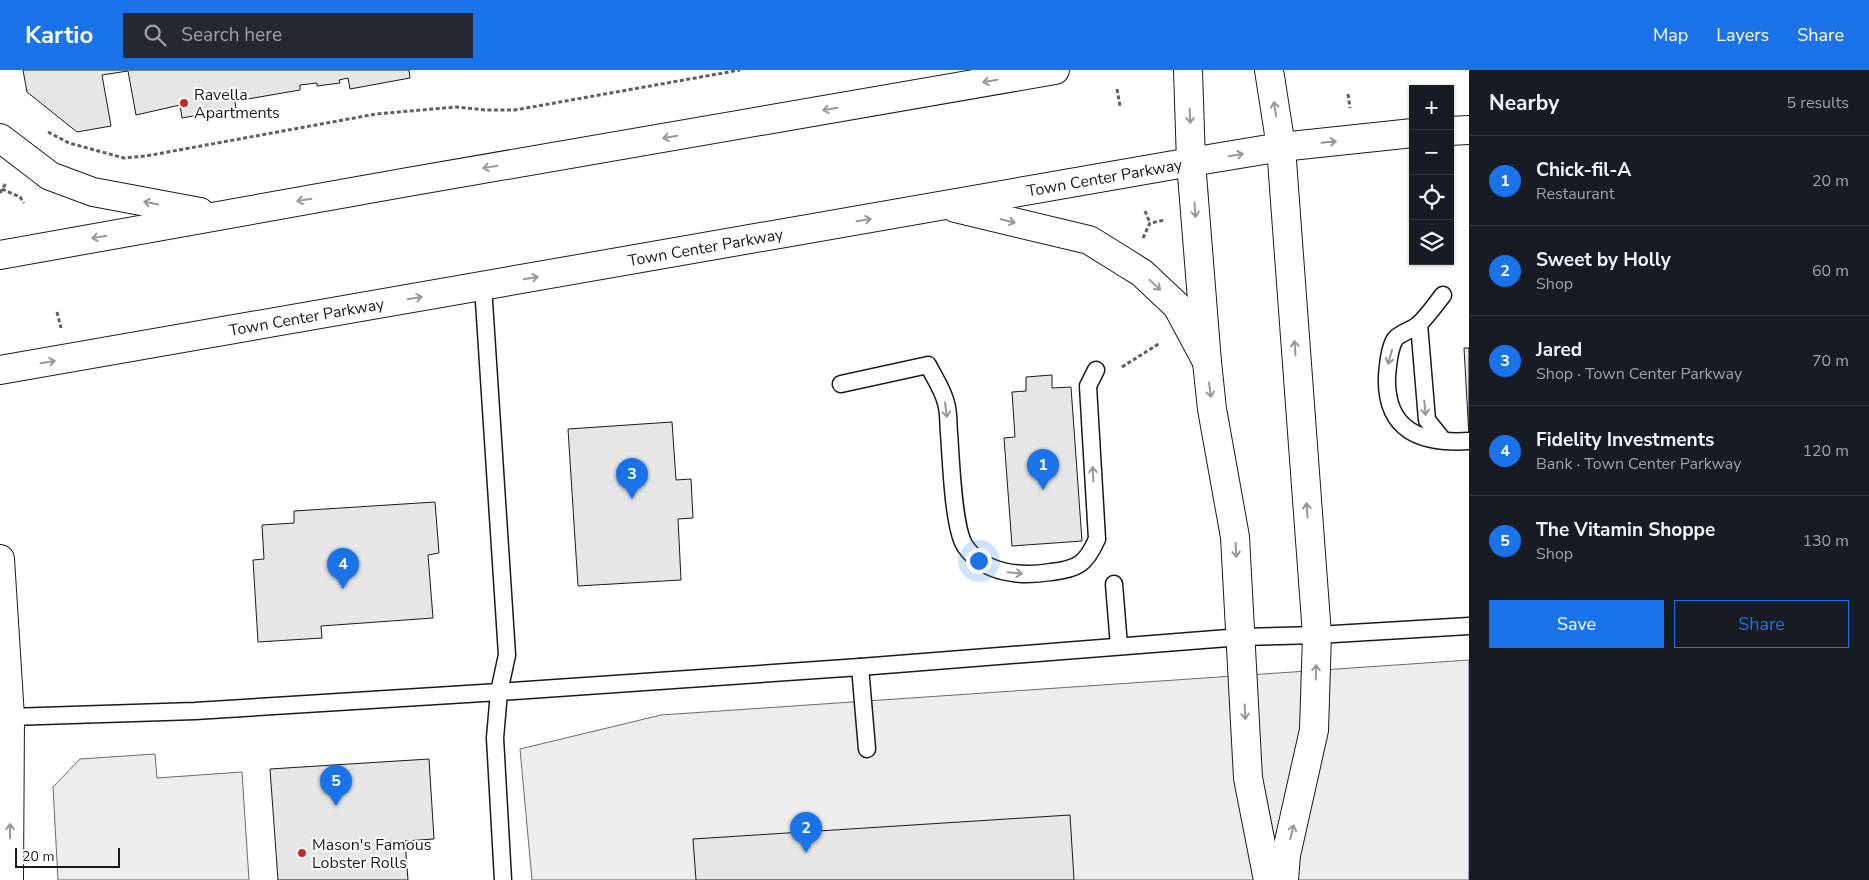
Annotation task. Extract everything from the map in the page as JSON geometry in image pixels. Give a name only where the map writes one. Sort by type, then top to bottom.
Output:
[{"type":"main road","points":[[0,255],[216,215],[1055,70]]},
{"type":"main road","points":[[1188,70],[1191,162],[1206,362],[1212,409],[1236,537],[1248,778],[1268,880]]},
{"type":"main road","points":[[1269,70],[1281,148],[1317,635],[1314,730],[1286,855],[1284,880]]},
{"type":"main road","points":[[1454,131],[1469,130]]},
{"type":"main road","name":"Town Center Parkway","points":[[0,370],[1191,162],[1281,148],[1409,133]]},
{"type":"main road","points":[[0,138],[50,176],[93,192],[216,215]]},
{"type":"main road","points":[[944,205],[1089,240],[1142,273],[1178,306],[1206,362]]},
{"type":"main road","points":[[0,559],[10,717],[9,880]]},
{"type":"lane","points":[[483,286],[507,655],[499,692],[495,738],[503,880]]},
{"type":"lane","points":[[1443,295],[1419,324],[1396,338],[1388,362],[1387,388],[1392,410],[1402,426],[1422,437],[1458,442],[1469,441]]},
{"type":"lane","points":[[1419,324],[1427,420],[1443,440]]},
{"type":"lane","points":[[841,384],[928,365],[946,403],[956,517],[964,546],[980,562],[999,572],[1022,574],[1048,573],[1069,570],[1082,564],[1091,554],[1097,539],[1088,386],[1096,370]]},
{"type":"lane","points":[[1114,584],[1119,646]]},
{"type":"lane","points":[[10,717],[195,711],[860,667],[1241,637],[1317,635],[1469,626]]},
{"type":"lane","points":[[860,667],[867,749]]},
{"type":"path","points":[[41,128],[69,143],[124,158],[146,156],[376,114],[456,106],[486,110],[515,110],[740,70]]},
{"type":"path","points":[[1117,88],[1120,106]]},
{"type":"path","points":[[1348,94],[1351,111]]},
{"type":"path","points":[[2,189],[20,197],[24,203]]},
{"type":"path","points":[[1140,245],[1150,223],[1145,211]]},
{"type":"path","points":[[1150,223],[1170,219]]},
{"type":"path","points":[[57,312],[61,328]]},
{"type":"path","points":[[1096,370],[1120,369],[1160,343]]},
{"type":"shaded area","points":[[1469,660],[1469,880],[532,880],[520,749],[661,715]]},
{"type":"shaded area","points":[[155,754],[157,778],[242,772],[249,880],[58,880],[53,787],[80,759]]},
{"type":"building","name":"Ravella Apartments","points":[[23,70],[409,70],[410,78],[350,89],[348,78],[339,80],[340,83],[317,86],[317,83],[300,85],[300,90],[242,100],[241,95],[234,96],[236,108],[182,118],[180,105],[136,115],[128,71],[102,75],[111,126],[77,132],[27,92]]},
{"type":"building","points":[[1464,348],[1469,348],[1469,437]]},
{"type":"building","points":[[1052,375],[1052,388],[1071,387],[1082,541],[1012,546],[1004,438],[1015,437],[1012,392],[1026,391],[1026,377]]},
{"type":"building","points":[[672,422],[676,480],[691,479],[693,518],[678,519],[681,580],[578,586],[568,429]]},
{"type":"building","points":[[435,502],[439,553],[428,555],[433,618],[321,626],[322,638],[258,642],[253,560],[264,559],[262,525],[294,523],[294,511]]},
{"type":"building","points":[[429,759],[434,839],[405,841],[408,880],[278,880],[270,769]]},
{"type":"building","points":[[1070,815],[1074,880],[696,880],[693,839]]},
{"type":"place","name":"Ravella Apartments","points":[[184,103]]},
{"type":"place","name":"Chick-fil-A","points":[[1043,490]]},
{"type":"place","name":"Jared","points":[[632,499]]},
{"type":"place","name":"Fidelity Investments","points":[[343,589]]},
{"type":"place","name":"The Vitamin Shoppe","points":[[336,806]]},
{"type":"place","name":"Mason's Famous Lobster Rolls","points":[[302,853]]},
{"type":"place","name":"Sweet by Holly","points":[[806,853]]}]
